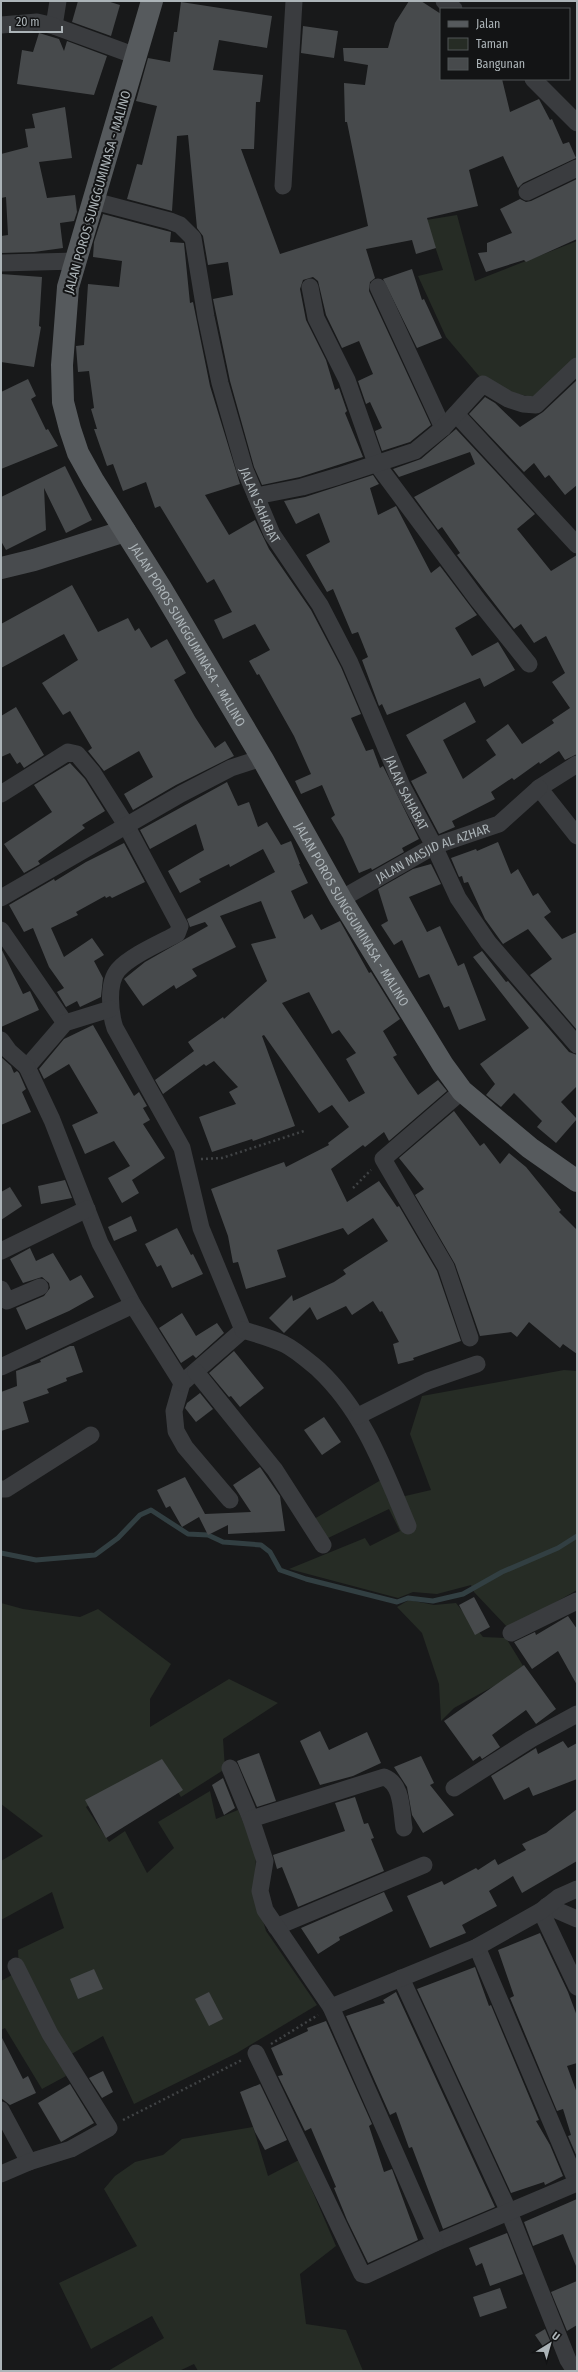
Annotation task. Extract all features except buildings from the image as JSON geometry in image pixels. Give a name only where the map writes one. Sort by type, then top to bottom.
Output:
[{"type":"main road","name":"JALAN POROS SUNGGUMINASA - MALINO","points":[[152,1],[76,261],[66,306],[62,365],[63,402],[78,453],[262,758],[341,899],[435,1052],[462,1091],[530,1148],[577,1181]]},
{"type":"street","points":[[54,26],[58,1]]},
{"type":"street","points":[[282,186],[294,1]]},
{"type":"street","points":[[1,25],[37,22],[54,26],[136,56]]},
{"type":"street","points":[[534,80],[577,123]]},
{"type":"street","points":[[527,192],[577,168]]},
{"type":"street","name":"JALAN SAHABAT","points":[[94,201],[170,221],[187,231],[192,238],[206,317],[220,383],[246,470],[272,534],[320,605],[350,663],[402,786],[434,846],[458,898],[488,942],[577,1045]]},
{"type":"street","points":[[1,263],[76,261]]},
{"type":"street","points":[[310,287],[316,318],[347,380],[376,464],[477,599],[529,664]]},
{"type":"street","points":[[378,287],[443,428]]},
{"type":"street","points":[[256,496],[302,487],[415,451],[443,428],[483,384],[508,398],[523,404],[536,405],[577,366]]},
{"type":"street","points":[[456,414],[577,545]]},
{"type":"street","points":[[1,568],[63,552],[126,531]]},
{"type":"street","points":[[1,794],[68,752],[73,752],[83,759],[126,825],[180,926],[177,934],[128,962],[117,971],[110,1009],[115,1028],[174,1131],[186,1160],[201,1228],[243,1330],[285,1344],[299,1353],[329,1380],[358,1416],[377,1450],[408,1526]]},
{"type":"street","points":[[1,898],[126,825],[231,768],[262,758]]},
{"type":"street","name":"JALAN MASJID AL AZHAR","points":[[341,899],[434,846],[499,824],[539,788],[577,764]]},
{"type":"street","points":[[539,788],[577,836]]},
{"type":"street","points":[[1,930],[65,1024]]},
{"type":"street","points":[[27,1067],[65,1024],[110,1009]]},
{"type":"street","points":[[1,1040],[9,1051],[27,1067],[52,1120],[100,1243],[133,1305],[182,1383]]},
{"type":"street","points":[[462,1091],[383,1159],[446,1267],[470,1338]]},
{"type":"street","points":[[1,1251],[87,1209]]},
{"type":"street","points":[[1,1289],[7,1301],[40,1287]]},
{"type":"street","points":[[1,1367],[133,1305]]},
{"type":"street","points":[[230,1500],[185,1447],[176,1431],[174,1411],[182,1383],[243,1330]]},
{"type":"street","points":[[358,1416],[428,1381],[477,1364]]},
{"type":"street","points":[[196,1372],[275,1470],[323,1545]]},
{"type":"street","points":[[1,1489],[6,1489],[91,1435]]},
{"type":"street","points":[[511,1633],[577,1601]]},
{"type":"street","points":[[454,1788],[531,1738],[577,1714]]},
{"type":"street","points":[[230,1768],[251,1819],[265,1861],[260,1891],[265,1910],[331,2007],[435,2243]]},
{"type":"street","points":[[251,1819],[384,1777],[392,1782],[398,1791],[404,1828]]},
{"type":"street","points":[[276,1926],[424,1865]]},
{"type":"street","points":[[331,2007],[477,1946],[544,1909],[559,1897],[577,1889]]},
{"type":"street","points":[[544,1909],[577,1919]]},
{"type":"street","points":[[544,1909],[577,1987]]},
{"type":"street","points":[[256,2053],[362,2274],[366,2275],[435,2243],[577,2183],[477,1946]]},
{"type":"street","points":[[1,2174],[29,2162],[71,2149],[109,2128],[50,2034],[16,1966]]},
{"type":"street","points":[[401,1978],[509,2212],[568,2360],[575,2371]]},
{"type":"street","points":[[1,2110],[29,2162]]},
{"type":"path","points":[[186,1160],[222,1158],[304,1131]]},
{"type":"path","points":[[353,1188],[383,1159]]},
{"type":"path","points":[[109,2128],[148,2106],[256,2053],[331,2007]]},
{"type":"green space","points":[[457,215],[475,281],[577,241],[577,360],[537,398],[513,393],[479,376],[446,337],[418,276],[443,270],[426,220]]},
{"type":"green space","points":[[564,1370],[577,1371],[577,1590],[509,1629],[474,1592],[471,1585],[437,1594],[413,1592],[398,1598],[289,1569],[365,1538],[370,1546],[400,1531],[389,1509],[326,1539],[314,1519],[381,1480],[388,1500],[431,1490],[410,1434],[422,1396]]},
{"type":"green space","points":[[409,1600],[434,1605],[456,1603],[483,1637],[506,1638],[525,1669],[454,1708],[441,1721],[439,1684],[422,1633],[397,1607]]},
{"type":"green space","points":[[1,1603],[23,1609],[80,1617],[98,1609],[171,1664],[150,1699],[150,1727],[229,1679],[278,1703],[223,1739],[225,1769],[181,1797],[160,1763],[86,1807],[109,1842],[125,1831],[147,1873],[174,1848],[158,1822],[210,1791],[216,1819],[238,1810],[256,1851],[255,1894],[266,1931],[317,2005],[237,2053],[134,2104],[103,2036],[61,2060],[66,2076],[42,2089],[5,2028],[1,2030],[1,1981],[19,1971],[18,1950],[64,1928],[52,1892],[1,1920],[1,1861],[43,1836],[1,1804]]},
{"type":"green space","points":[[253,2127],[268,2176],[299,2160],[336,2246],[300,2274],[306,2324],[346,2330],[363,2371],[198,2371],[194,2364],[179,2371],[108,2371],[164,2338],[152,2316],[91,2349],[59,2283],[137,2246],[104,2189],[115,2176],[135,2162],[163,2155],[182,2139]]},
{"type":"waterway","points":[[1,1553],[36,1560],[95,1555],[118,1538],[140,1515],[151,1510],[188,1534],[208,1535],[223,1542],[261,1545],[270,1552],[280,1570],[306,1579],[397,1602],[408,1598],[433,1601],[463,1594],[502,1572],[558,1548],[577,1536]]}]
